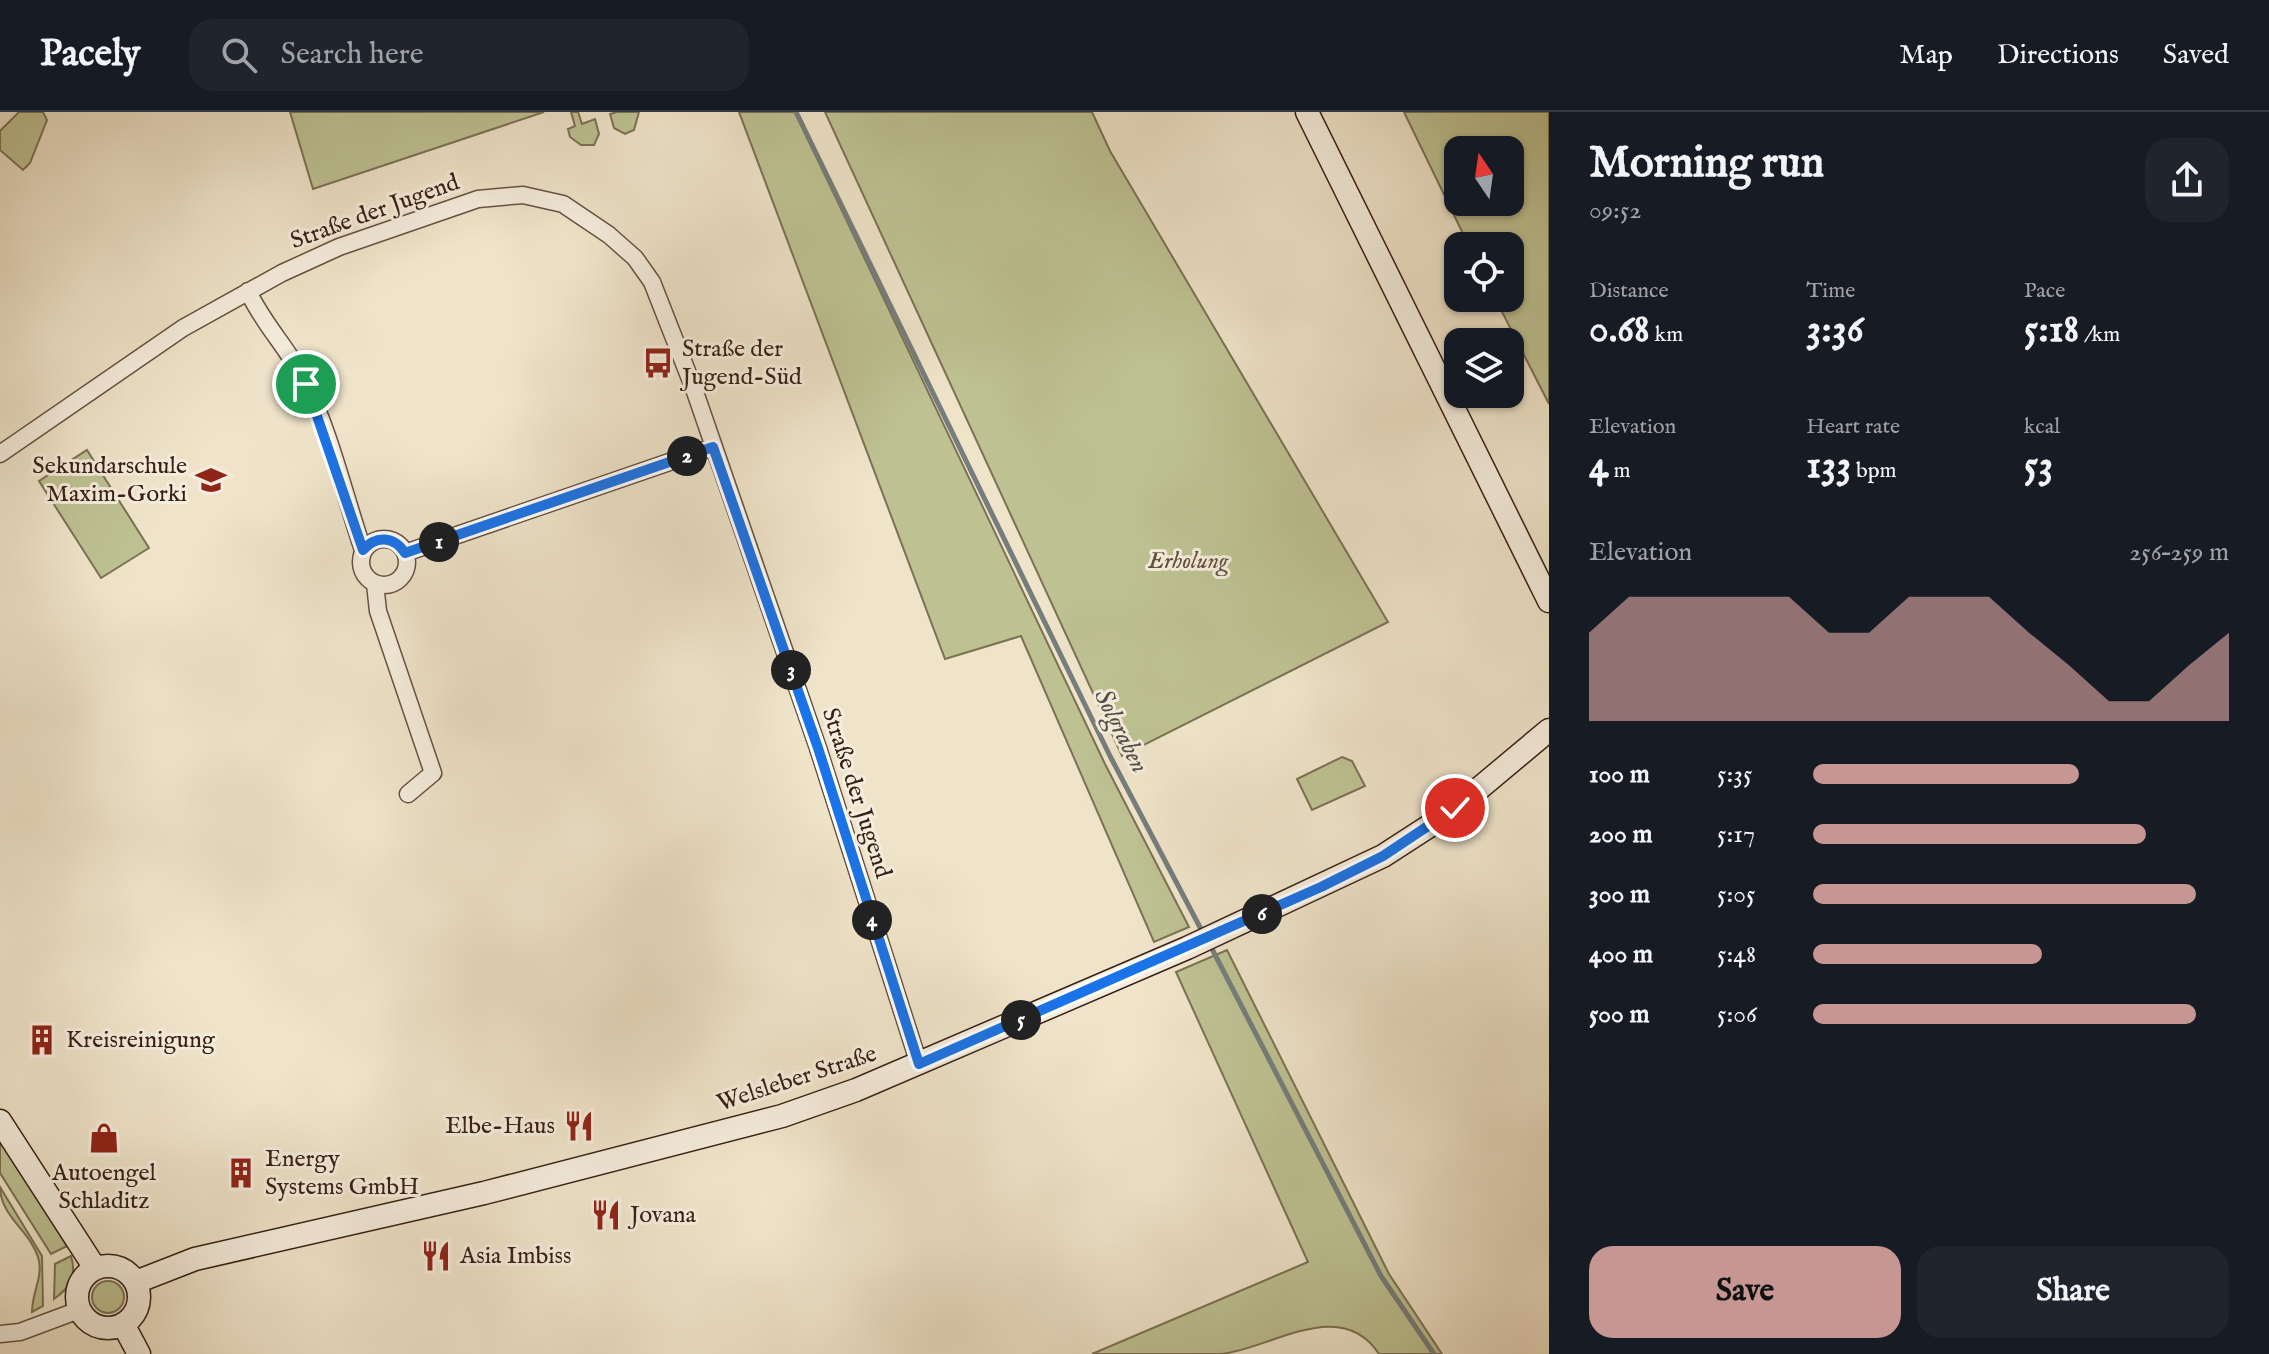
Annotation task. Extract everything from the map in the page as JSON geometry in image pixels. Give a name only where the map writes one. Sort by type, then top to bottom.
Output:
[{"type":"street","points":[[1307,112],[1549,601]]},
{"type":"street","name":"Straße der Jugend","points":[[0,454],[183,328],[248,291],[339,247],[478,199],[523,195],[563,204],[609,235],[635,258],[652,282],[818,748],[919,1064]]},
{"type":"street","points":[[248,291],[260,319],[290,354],[306,384],[363,550],[360,566],[368,580],[375,584],[390,585],[406,571],[405,553],[394,541],[386,539],[369,544],[363,550]]},
{"type":"street","points":[[405,553],[713,447]]},
{"type":"street","points":[[375,584],[378,611],[433,773],[408,794]]},
{"type":"street","name":"Welsleber Straße","points":[[136,1282],[195,1259],[375,1220],[782,1116],[919,1064],[1209,938],[1383,856],[1451,812],[1549,730]]},
{"type":"street","points":[[0,1121],[95,1268]]},
{"type":"street","points":[[117,1266],[136,1282],[137,1309],[123,1324],[112,1328],[94,1325],[79,1310],[77,1288],[83,1277],[95,1268],[117,1266]]},
{"type":"street","points":[[0,1334],[20,1332],[79,1310]]},
{"type":"street","points":[[123,1324],[139,1354]]},
{"type":"green space","points":[[19,112],[43,112],[47,120],[30,163],[23,170],[0,150],[0,131]]},
{"type":"green space","points":[[290,112],[544,112],[313,189]]},
{"type":"green space","points":[[571,112],[578,112],[582,124],[595,119],[599,134],[594,145],[581,145],[570,137],[568,129],[575,126]]},
{"type":"green space","points":[[639,112],[634,130],[625,134],[614,128],[610,114]]},
{"type":"green space","points":[[739,112],[795,112],[1105,764],[1189,927],[1154,942],[1021,636],[945,659]]},
{"type":"green space","name":"Erholung","points":[[825,112],[1092,112],[1110,151],[1388,622],[1122,756]]},
{"type":"green space","points":[[1404,112],[1549,112],[1549,404],[1524,355],[1524,328],[1510,328],[1502,312],[1524,312],[1524,232],[1462,232],[1454,216],[1524,216],[1524,136],[1444,136],[1444,194]]},
{"type":"green space","points":[[87,450],[149,548],[101,578],[39,481]]},
{"type":"green space","points":[[1342,757],[1352,761],[1365,786],[1312,810],[1297,779]]},
{"type":"green space","points":[[1227,950],[1389,1274],[1442,1354],[1379,1354],[1363,1337],[1345,1328],[1325,1327],[1221,1354],[1092,1354],[1308,1262],[1176,972]]},
{"type":"green space","points":[[0,1139],[67,1246],[51,1254],[0,1173]]},
{"type":"green space","points":[[0,1187],[42,1256],[43,1306],[32,1312],[40,1271],[38,1257],[29,1239],[5,1207]]},
{"type":"green space","points":[[71,1256],[71,1280],[54,1299],[55,1264]]},
{"type":"green space","points":[[108,1281],[119,1286],[124,1297],[119,1308],[108,1313],[97,1308],[92,1297],[97,1286]]},
{"type":"waterway","name":"Solgraben","points":[[796,112],[1110,756],[1203,933]]},
{"type":"waterway","name":"Solgraben","points":[[1210,945],[1381,1276],[1434,1354]]},
{"type":"place","name":"Straße der Jugend-Süd","points":[[658,363]]},
{"type":"place","name":"Sekundarschule Maxim-Gorki","points":[[211,480]]},
{"type":"place","name":"Kreisreinigung","points":[[42,1040]]},
{"type":"place","name":"Elbe-Haus","points":[[579,1126]]},
{"type":"place","name":"Autoengel Schladitz","points":[[104,1138]]},
{"type":"place","name":"Energy Systems GmbH","points":[[241,1173]]},
{"type":"place","name":"Jovana","points":[[606,1215]]},
{"type":"place","name":"Asia Imbiss","points":[[436,1256]]},
{"type":"route","points":[[306,384],[363,550],[377,540],[386,539],[401,546],[405,553],[713,447],[818,748],[919,1064],[1321,887],[1383,856],[1455,808]]}]
